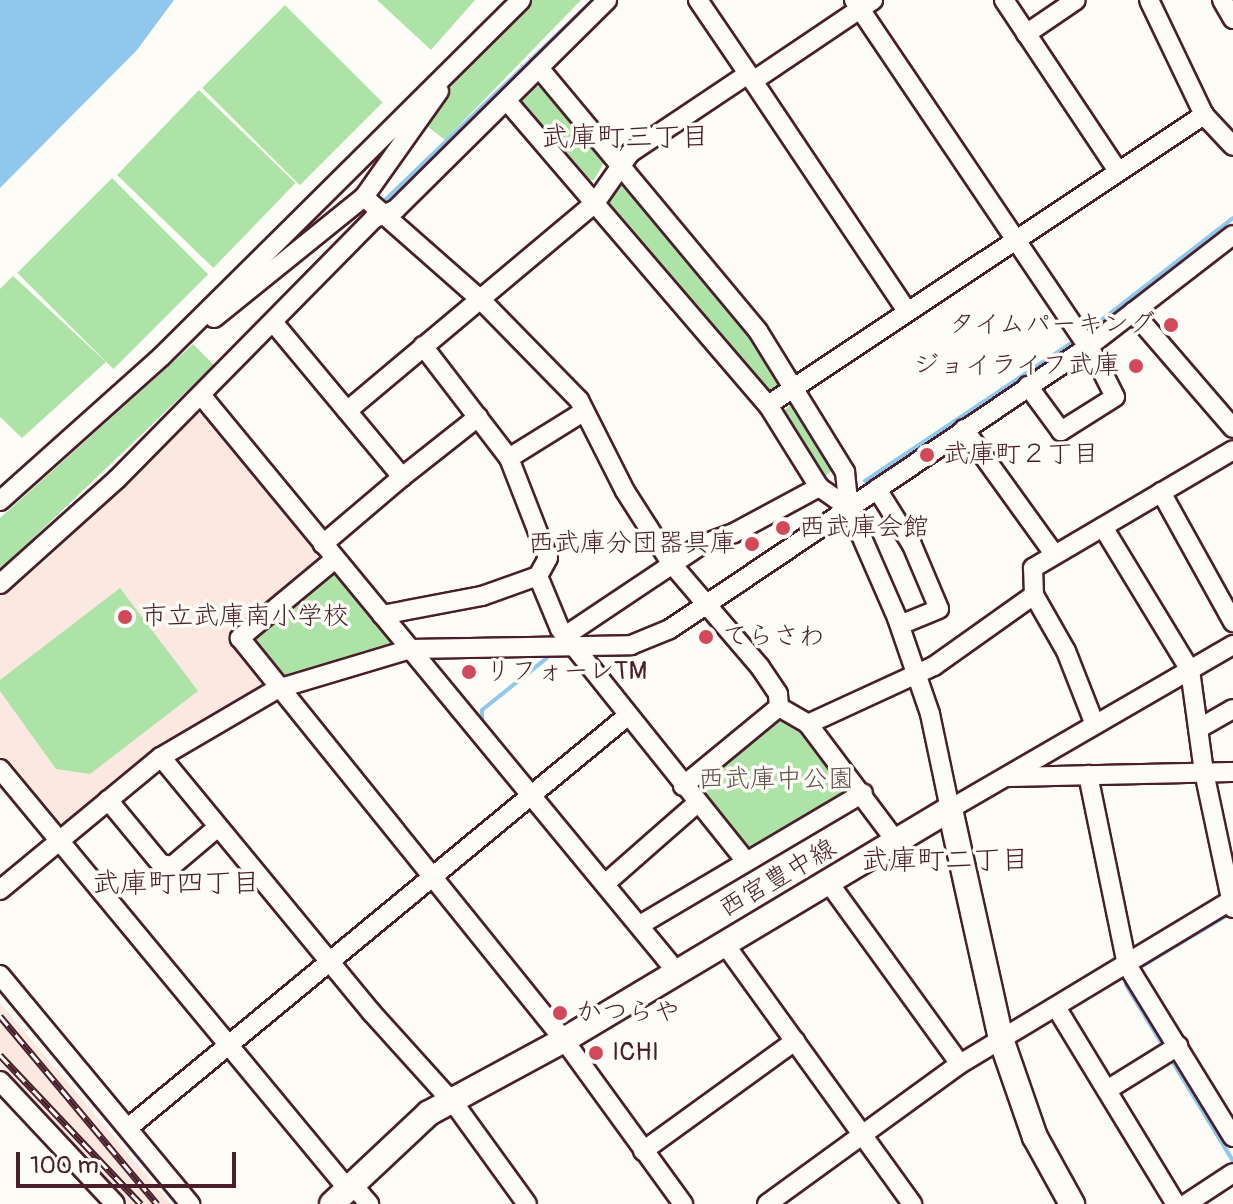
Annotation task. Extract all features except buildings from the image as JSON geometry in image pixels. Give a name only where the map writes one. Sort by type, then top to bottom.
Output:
[{"type":"main road","name":"西宮豊中線","points":[[343,1192],[407,1129],[448,1101],[564,1040],[950,809]]},
{"type":"main road","points":[[950,809],[1001,1039],[1035,1137],[1072,1204]]},
{"type":"street","points":[[0,501],[161,357],[521,0]]},
{"type":"street","points":[[0,584],[201,395],[373,219],[396,209],[607,0]]},
{"type":"street","points":[[698,0],[907,311]]},
{"type":"street","points":[[1004,0],[1118,171]]},
{"type":"street","points":[[1026,34],[1076,0]]},
{"type":"street","points":[[1149,0],[1204,115],[1233,146]]},
{"type":"street","points":[[1222,0],[1233,19]]},
{"type":"street","points":[[347,411],[482,301],[595,203],[621,164],[862,3],[1015,241],[1088,347],[1115,397],[1061,431],[1028,386]]},
{"type":"street","points":[[161,357],[364,197],[454,65]]},
{"type":"street","points":[[539,68],[758,331],[795,386],[845,472],[849,508],[900,625],[917,674],[950,809],[1233,645]]},
{"type":"street","points":[[507,101],[768,405],[819,487],[849,508]]},
{"type":"street","points":[[768,405],[1204,115]]},
{"type":"street","points":[[364,197],[482,301],[546,363],[583,412],[671,563],[705,608],[760,667],[778,694],[779,707]]},
{"type":"street","points":[[0,890],[161,757],[277,689],[410,649],[568,640],[647,641],[705,608],[1088,347],[1233,235]]},
{"type":"street","points":[[1133,312],[1233,428]]},
{"type":"street","points":[[273,322],[402,477]]},
{"type":"street","points":[[382,615],[482,596],[538,576],[548,558],[509,458],[423,346]]},
{"type":"street","points":[[201,395],[676,971]]},
{"type":"street","points":[[509,458],[583,412]]},
{"type":"street","points":[[478,417],[402,477],[240,638],[277,689],[430,879],[564,1040],[683,1204]]},
{"type":"street","points":[[964,429],[1055,555]]},
{"type":"street","points":[[1095,725],[1066,651],[1034,595],[1033,568],[1233,450]]},
{"type":"street","points":[[568,640],[671,563],[819,487]]},
{"type":"street","points":[[877,489],[912,545],[939,609],[900,625]]},
{"type":"street","points":[[1161,492],[1233,622]]},
{"type":"street","points":[[767,1204],[960,1064],[1232,904],[1204,772],[1190,670],[1103,527]]},
{"type":"street","points":[[538,576],[568,640],[626,717],[746,861]]},
{"type":"street","points":[[808,724],[917,674],[1034,595]]},
{"type":"street","points":[[779,707],[808,724],[863,793],[896,841]]},
{"type":"street","points":[[683,786],[779,707]]},
{"type":"street","points":[[1198,729],[1233,709]]},
{"type":"street","points":[[128,1128],[626,717]]},
{"type":"street","points":[[161,757],[448,1101],[527,1204]]},
{"type":"street","points":[[0,769],[229,1044],[343,1192],[369,1204]]},
{"type":"street","points":[[1003,777],[1233,772]]},
{"type":"street","points":[[1088,775],[1127,965],[1233,1137]]},
{"type":"street","points":[[640,925],[863,793]]},
{"type":"street","points":[[108,800],[161,864],[172,866],[218,827]]},
{"type":"street","points":[[606,883],[697,803]]},
{"type":"street","points":[[829,883],[960,1064]]},
{"type":"street","points":[[724,943],[912,1204]]},
{"type":"street","points":[[0,975],[190,1204]]},
{"type":"street","points":[[1056,1007],[1176,1204]]},
{"type":"street","points":[[643,1151],[795,1041]]},
{"type":"street","points":[[1107,1090],[1178,1046]]},
{"type":"street","points":[[3,1092],[109,1197],[89,1204]]},
{"type":"street","points":[[1186,1204],[1233,1173]]},
{"type":"shaded area","name":"市立武庫南小学校","points":[[198,413],[208,416],[320,552],[320,560],[227,637],[260,679],[259,691],[158,748],[66,823],[57,823],[0,754],[0,597],[41,565]]},
{"type":"shaded area","points":[[0,1003],[171,1204],[128,1204],[0,1065]]},
{"type":"green space","points":[[377,0],[475,0],[431,50]]},
{"type":"green space","points":[[532,0],[581,0],[445,140],[427,126],[461,69]]},
{"type":"green space","points":[[285,5],[383,103],[300,185],[202,88]]},
{"type":"green space","points":[[536,86],[547,89],[606,159],[594,180],[585,180],[521,109],[521,100]]},
{"type":"green space","points":[[199,90],[295,183],[213,268],[117,175]]},
{"type":"green space","points":[[112,178],[208,274],[113,369],[17,273]]},
{"type":"green space","points":[[618,183],[628,185],[781,377],[781,385],[771,393],[764,391],[607,207]]},
{"type":"green space","points":[[13,276],[106,362],[22,438],[0,417],[0,289]]},
{"type":"green space","points":[[193,344],[214,365],[0,570],[0,518]]},
{"type":"green space","points":[[792,403],[834,468],[824,478],[781,414]]},
{"type":"green space","points":[[332,570],[391,641],[388,647],[278,679],[246,641]]},
{"type":"green space","points":[[120,588],[198,691],[90,774],[56,769],[0,691],[0,680]]},
{"type":"green space","name":"西武庫中公園","points":[[776,714],[785,715],[818,747],[851,790],[751,854],[695,784]]},
{"type":"water","points":[[0,0],[174,0],[137,50],[0,188]]},
{"type":"waterway","points":[[382,203],[593,0]]},
{"type":"waterway","points":[[1086,332],[1233,218]]},
{"type":"waterway","points":[[865,481],[1074,341]]},
{"type":"waterway","points":[[105,478],[121,462]]},
{"type":"waterway","points":[[482,723],[482,710],[547,658]]},
{"type":"waterway","points":[[1139,968],[1231,913]]},
{"type":"waterway","points":[[1129,982],[1126,985],[1162,1044]]},
{"type":"waterway","points":[[0,990],[177,1204]]},
{"type":"waterway","points":[[1172,1061],[1233,1161]]},
{"type":"waterway","points":[[346,1175],[416,1109]]},
{"type":"railway","points":[[0,1016],[157,1204]]},
{"type":"railway","points":[[0,1055],[141,1204]]},
{"type":"place","name":"タイムパーキング","points":[[1171,325]]},
{"type":"place","name":"ジョイライフ武庫","points":[[1136,366]]},
{"type":"place","name":"武庫町２丁目","points":[[927,455]]},
{"type":"place","name":"西武庫会館","points":[[783,528]]},
{"type":"place","name":"西武庫分団器具庫","points":[[752,544]]},
{"type":"place","name":"市立武庫南小学校","points":[[125,617]]},
{"type":"place","name":"てらさわ","points":[[706,637]]},
{"type":"place","name":"リフォーレTM","points":[[469,672]]},
{"type":"place","name":"かつらや","points":[[560,1013]]},
{"type":"place","name":"ICHI","points":[[596,1053]]},
{"type":"district","name":"武庫町三丁目","points":[[625,138]]},
{"type":"district","name":"武庫町二丁目","points":[[945,861]]},
{"type":"district","name":"武庫町四丁目","points":[[176,884]]}]
